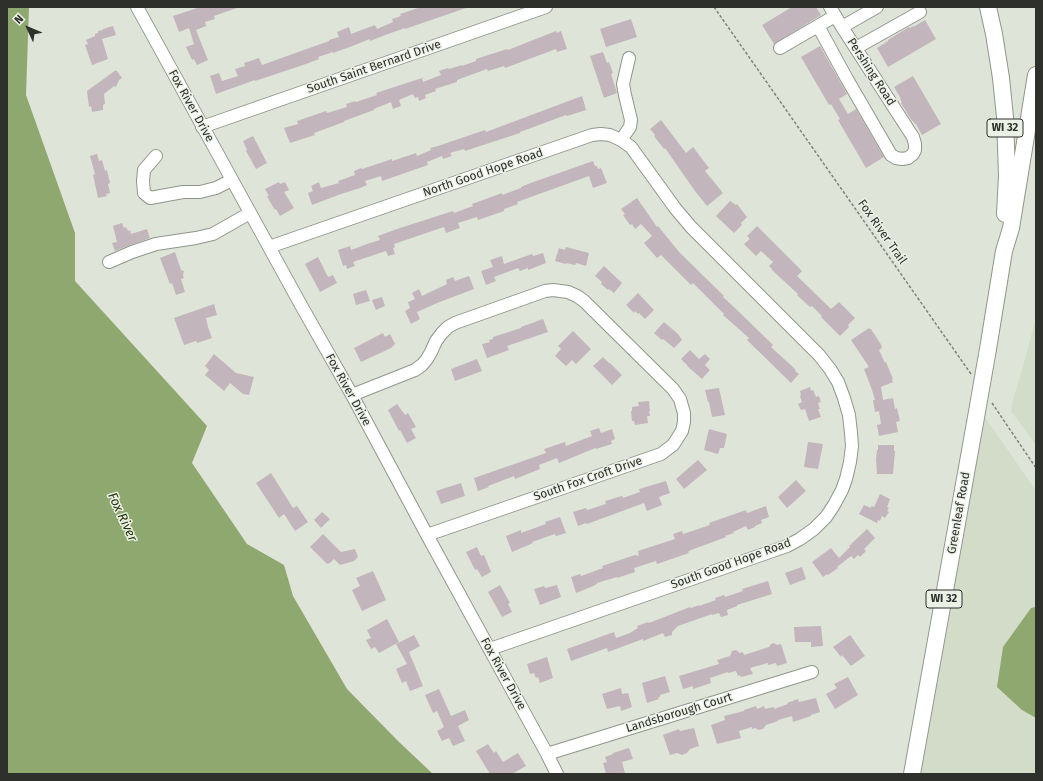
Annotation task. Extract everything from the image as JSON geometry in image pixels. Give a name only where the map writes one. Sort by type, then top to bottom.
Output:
[{"type":"main road","name":"WI 32","points":[[988,7],[1001,78],[1005,118],[1007,176],[1004,251]]},
{"type":"main road","name":"WI 32","points":[[1004,251],[1011,228],[1036,75]]},
{"type":"main road","name":"Greenleaf Road","points":[[912,774],[975,423],[1004,251]]},
{"type":"street","name":"Fox River Drive","points":[[137,7],[202,127],[352,395],[557,774]]},
{"type":"street","name":"South Saint Bernard Drive","points":[[202,127],[546,7]]},
{"type":"street","points":[[842,28],[877,7]]},
{"type":"street","points":[[780,48],[818,26],[833,11]]},
{"type":"street","name":"Pershing Road","points":[[818,26],[891,155],[896,158],[908,158],[915,150],[913,137],[842,28],[833,11]]},
{"type":"street","points":[[856,48],[920,12]]},
{"type":"street","points":[[621,140],[630,127],[631,120],[623,84],[629,58]]},
{"type":"street","name":"North Good Hope Road","points":[[269,247],[592,135],[601,134],[610,135],[631,147],[671,203]]},
{"type":"street","points":[[156,156],[144,170],[144,193],[150,198],[183,192],[200,192],[216,188],[232,180]]},
{"type":"street","name":"South Good Hope Road","points":[[490,649],[787,546],[814,529],[826,517],[842,490],[850,462],[852,433],[849,415],[838,382],[819,355],[690,227],[671,203]]},
{"type":"street","points":[[109,262],[156,244],[213,234],[250,213]]},
{"type":"street","name":"South Fox Croft Drive","points":[[352,395],[415,370],[427,359],[442,333],[455,323],[545,291],[552,290],[568,292],[584,301],[661,377],[676,393],[681,402],[684,413],[682,431],[676,442],[661,454],[427,535]]},
{"type":"street","name":"Landsborough Court","points":[[547,754],[812,672]]},
{"type":"path","name":"Fox River Trail","points":[[714,7],[973,377]]},
{"type":"path","points":[[990,401],[1036,468]]},
{"type":"shaded area","points":[[1036,317],[1036,445],[1011,411]]},
{"type":"shaded area","points":[[978,407],[1036,491],[1036,774],[912,774]]},
{"type":"water","name":"Fox River","points":[[7,7],[29,7],[26,95],[75,233],[75,281],[207,426],[192,463],[247,544],[284,565],[293,596],[347,689],[433,774],[9,774],[7,771]]},
{"type":"water","points":[[1036,607],[1036,718],[1022,710],[997,687],[1003,647],[1031,608]]},
{"type":"building","points":[[200,7],[237,8],[214,16],[215,19],[205,22],[206,26],[196,30],[208,60],[197,65],[194,59],[192,60],[186,47],[194,44],[189,28],[179,32],[173,16]]},
{"type":"building","points":[[421,7],[466,8],[370,41],[370,39],[318,57],[319,59],[306,64],[216,94],[210,76],[219,73],[222,81],[238,76],[235,69],[245,66],[244,63],[259,58],[262,65],[339,37],[337,32],[349,27],[351,34],[375,25],[377,29],[393,22],[392,19],[401,16],[400,14]]},
{"type":"building","points":[[792,7],[816,7],[821,15],[774,44],[762,25]]},
{"type":"building","points":[[631,19],[637,37],[606,47],[600,29]]},
{"type":"building","points":[[925,20],[936,39],[888,67],[877,48],[909,27],[913,27]]},
{"type":"building","points":[[113,26],[116,35],[102,39],[108,59],[92,65],[85,45],[88,44],[86,40],[95,36],[98,31]]},
{"type":"building","points":[[556,31],[557,33],[561,31],[567,49],[557,52],[556,49],[505,68],[504,66],[488,71],[487,69],[457,80],[457,82],[435,89],[436,91],[425,95],[426,98],[419,101],[418,97],[415,98],[413,94],[399,100],[401,106],[393,109],[391,102],[314,133],[315,135],[290,143],[284,128],[298,124],[297,121],[326,111],[327,113],[347,107],[346,104],[377,95],[376,93],[422,78],[423,82],[441,75],[439,71],[462,66],[476,61],[476,59],[507,49],[508,50]]},
{"type":"building","points":[[820,46],[847,94],[839,99],[848,114],[856,109],[884,157],[866,168],[838,120],[840,119],[831,104],[829,105],[801,57]]},
{"type":"building","points":[[603,52],[613,73],[611,74],[617,93],[604,98],[590,56]]},
{"type":"building","points":[[116,70],[122,78],[119,80],[116,87],[114,86],[104,94],[105,104],[103,105],[103,110],[92,112],[91,106],[89,107],[87,91]]},
{"type":"building","points":[[913,76],[941,124],[922,135],[901,103],[901,99],[894,87]]},
{"type":"building","points":[[582,96],[586,110],[567,116],[566,115],[520,133],[465,151],[464,149],[450,153],[452,156],[443,159],[442,156],[427,162],[428,165],[382,181],[381,176],[365,181],[367,185],[312,205],[308,193],[313,191],[311,186],[319,182],[321,188],[339,183],[338,181],[355,175],[354,171],[361,168],[362,169],[392,159],[392,161],[416,153],[417,156],[431,150],[430,148],[485,130],[486,132]]},
{"type":"building","points":[[661,120],[686,153],[693,147],[709,168],[705,171],[723,193],[707,206],[650,129]]},
{"type":"building","points":[[253,136],[267,163],[256,169],[246,151],[247,150],[243,141]]},
{"type":"building","points":[[97,154],[99,161],[102,160],[105,171],[107,170],[110,183],[108,184],[110,193],[106,194],[107,196],[98,198],[93,175],[95,174],[90,156]]},
{"type":"building","points":[[593,161],[598,169],[601,168],[607,183],[593,188],[589,176],[517,202],[518,204],[504,209],[504,211],[478,220],[477,217],[458,223],[460,228],[446,233],[444,227],[394,244],[395,247],[393,248],[395,254],[388,256],[386,251],[353,262],[355,266],[347,269],[346,265],[343,266],[338,250],[350,246],[351,250],[380,240],[378,236],[453,211],[454,213],[473,206],[472,204],[502,193],[502,195],[528,184]]},
{"type":"building","points":[[279,182],[280,184],[285,182],[289,190],[284,192],[294,208],[280,216],[269,200],[267,196],[269,196],[265,189]]},
{"type":"building","points":[[637,198],[657,227],[658,226],[679,252],[773,345],[771,347],[796,370],[795,371],[799,374],[791,383],[747,340],[749,338],[723,315],[724,314],[693,283],[691,285],[661,255],[657,258],[644,243],[652,236],[641,224],[635,229],[632,224],[630,225],[621,209]]},
{"type":"building","points":[[730,201],[736,205],[737,204],[747,217],[734,233],[716,216]]},
{"type":"building","points":[[122,223],[124,228],[126,227],[128,231],[130,230],[131,234],[147,229],[150,238],[115,251],[112,243],[117,242],[113,226]]},
{"type":"building","points":[[757,226],[802,271],[797,276],[831,309],[839,302],[855,318],[840,336],[812,306],[810,307],[772,270],[769,266],[773,262],[761,251],[756,256],[744,244],[750,239],[747,236]]},
{"type":"building","points":[[566,247],[589,253],[586,266],[576,263],[575,265],[555,261],[559,248],[565,250]]},
{"type":"building","points":[[175,252],[181,270],[184,271],[184,278],[181,279],[185,292],[176,295],[160,258]]},
{"type":"building","points":[[543,253],[546,263],[528,270],[528,268],[520,271],[518,268],[494,277],[496,281],[486,285],[481,271],[493,267],[490,260],[502,256],[504,264],[532,254],[533,256]]},
{"type":"building","points":[[318,257],[328,277],[333,275],[337,283],[320,292],[305,264]]},
{"type":"building","points":[[604,266],[622,283],[614,293],[601,284],[602,282],[595,276]]},
{"type":"building","points":[[469,276],[474,289],[417,312],[420,319],[411,324],[405,311],[410,308],[408,302],[415,299],[412,293],[419,289],[422,296],[447,284],[446,280],[453,277],[455,281]]},
{"type":"building","points":[[366,290],[370,301],[356,305],[353,294]]},
{"type":"building","points":[[638,293],[654,310],[645,319],[639,313],[638,314],[635,311],[634,313],[626,305]]},
{"type":"building","points":[[382,297],[385,306],[376,310],[372,300]]},
{"type":"building","points":[[214,304],[217,315],[206,318],[212,338],[197,343],[196,341],[184,345],[174,318]]},
{"type":"building","points":[[543,319],[548,332],[507,346],[509,350],[487,358],[482,344],[490,342],[489,340],[493,339],[493,337]]},
{"type":"building","points":[[664,322],[678,334],[682,340],[674,348],[654,333]]},
{"type":"building","points":[[869,328],[882,346],[879,350],[893,379],[893,382],[881,387],[883,400],[893,398],[895,409],[897,408],[900,421],[896,422],[898,432],[879,436],[877,425],[881,424],[879,411],[875,412],[873,400],[875,400],[864,369],[869,367],[851,340]]},
{"type":"building","points":[[573,331],[591,349],[576,364],[572,360],[566,366],[555,356],[561,349],[558,346]]},
{"type":"building","points":[[383,333],[385,337],[390,334],[395,344],[391,348],[361,362],[354,348]]},
{"type":"building","points":[[690,350],[699,359],[705,354],[710,359],[705,365],[710,370],[702,379],[681,359]]},
{"type":"building","points":[[214,354],[236,373],[254,377],[249,395],[243,394],[230,383],[224,391],[205,375],[209,370],[205,366]]},
{"type":"building","points":[[603,357],[622,375],[612,385],[593,366]]},
{"type":"building","points":[[477,359],[482,371],[455,381],[451,369]]},
{"type":"building","points":[[810,387],[811,391],[813,390],[816,397],[819,396],[821,402],[818,403],[820,409],[818,409],[821,417],[809,421],[805,409],[801,410],[798,404],[802,402],[800,391]]},
{"type":"building","points":[[719,388],[725,415],[712,417],[705,390]]},
{"type":"building","points":[[649,401],[650,416],[647,416],[648,423],[635,425],[634,421],[632,421],[632,407],[639,406],[638,402]]},
{"type":"building","points":[[397,404],[405,415],[408,413],[416,427],[411,429],[416,438],[407,443],[388,410]]},
{"type":"building","points":[[599,428],[601,433],[612,429],[615,439],[611,441],[612,444],[596,448],[559,463],[557,458],[539,465],[540,469],[515,479],[514,476],[478,491],[474,478],[546,453],[544,449],[565,442],[566,446],[592,436],[590,431]]},
{"type":"building","points":[[709,429],[727,434],[724,448],[720,448],[718,454],[704,450]]},
{"type":"building","points":[[808,442],[823,444],[818,469],[804,467]]},
{"type":"building","points":[[878,445],[894,445],[895,451],[893,474],[877,474],[876,460]]},
{"type":"building","points":[[698,460],[707,470],[684,489],[676,479]]},
{"type":"building","points":[[271,473],[293,508],[297,506],[308,522],[295,531],[284,514],[279,518],[256,483]]},
{"type":"building","points":[[796,480],[806,491],[787,508],[778,497]]},
{"type":"building","points":[[666,481],[670,493],[659,497],[662,505],[647,511],[644,503],[578,526],[573,512],[586,508],[587,510],[606,504],[605,501],[622,496],[623,498],[640,492],[639,489]]},
{"type":"building","points":[[461,483],[465,496],[441,504],[436,491]]},
{"type":"building","points":[[880,494],[890,499],[887,507],[889,508],[887,511],[889,512],[885,518],[882,516],[880,521],[878,520],[877,523],[859,514],[864,505],[871,508],[871,506],[874,507]]},
{"type":"building","points":[[766,506],[769,517],[761,520],[762,523],[755,527],[748,530],[746,526],[725,536],[726,537],[691,550],[688,552],[689,553],[657,564],[656,561],[634,568],[635,572],[597,583],[576,593],[571,577],[580,574],[581,576],[603,568],[602,566],[635,555],[639,556],[638,551],[675,539],[673,534],[682,531],[683,534],[710,525],[709,523],[746,510],[747,513]]},
{"type":"building","points":[[322,512],[330,519],[321,528],[314,520]]},
{"type":"building","points":[[560,517],[566,533],[556,536],[555,534],[532,542],[533,543],[512,552],[506,536],[521,530],[521,533]]},
{"type":"building","points":[[867,529],[875,538],[864,549],[866,551],[860,557],[858,555],[854,559],[851,556],[837,567],[838,568],[823,577],[812,562],[831,548],[839,558]]},
{"type":"building","points":[[323,534],[341,552],[355,549],[358,557],[354,561],[340,565],[334,559],[327,564],[310,547]]},
{"type":"building","points":[[477,547],[481,556],[484,555],[491,572],[482,577],[477,569],[475,570],[466,552]]},
{"type":"building","points":[[802,567],[806,579],[790,585],[785,573]]},
{"type":"building","points":[[373,571],[386,600],[362,611],[352,590],[360,586],[356,578]]},
{"type":"building","points":[[768,581],[772,594],[737,605],[727,610],[728,615],[721,617],[719,613],[712,614],[678,626],[672,632],[672,635],[665,637],[663,633],[608,652],[607,648],[571,661],[567,649],[614,632],[616,638],[630,633],[638,628],[637,626],[648,622],[649,623],[690,607],[699,606],[716,600],[715,598],[724,595],[725,597],[743,591],[742,589]]},
{"type":"building","points":[[500,585],[510,603],[508,604],[512,612],[502,617],[488,592]]},
{"type":"building","points":[[557,585],[561,597],[540,605],[534,589],[544,586],[545,588]]},
{"type":"building","points":[[387,619],[399,642],[379,653],[375,647],[371,649],[366,640],[371,638],[367,630]]},
{"type":"building","points":[[821,626],[823,646],[811,647],[811,642],[795,642],[794,627]]},
{"type":"building","points":[[414,635],[420,646],[409,652],[423,686],[410,691],[406,681],[402,683],[396,669],[407,664],[396,644]]},
{"type":"building","points":[[850,635],[865,656],[851,666],[833,647]]},
{"type":"building","points":[[774,643],[777,645],[781,644],[787,663],[777,666],[776,663],[768,665],[768,663],[750,668],[753,674],[741,677],[740,675],[738,676],[736,671],[728,672],[710,678],[711,683],[693,689],[693,686],[683,689],[679,676],[719,664],[717,660],[730,656],[732,651],[736,650],[740,653],[743,652],[744,655],[769,647]]},
{"type":"building","points":[[547,657],[553,678],[540,683],[538,677],[536,678],[534,673],[530,674],[527,664]]},
{"type":"building","points":[[665,676],[670,692],[660,695],[660,697],[658,697],[659,699],[647,703],[642,683]]},
{"type":"building","points":[[848,677],[858,695],[835,709],[826,694],[837,688],[834,684]]},
{"type":"building","points":[[621,688],[622,694],[628,693],[632,707],[621,711],[620,706],[607,709],[602,694]]},
{"type":"building","points":[[439,689],[451,716],[465,710],[469,720],[458,726],[465,741],[453,746],[449,738],[442,741],[437,731],[444,727],[437,711],[433,713],[425,695]]},
{"type":"building","points":[[816,698],[820,712],[793,722],[792,716],[778,720],[759,730],[755,728],[752,729],[752,727],[739,731],[741,738],[717,744],[711,725],[725,720],[724,716],[756,706],[757,709],[764,706],[765,709],[774,707],[774,709],[798,699],[799,702]]},
{"type":"building","points":[[694,728],[699,746],[690,749],[687,753],[682,755],[677,753],[670,755],[663,735],[679,729],[680,731]]},
{"type":"building","points":[[488,744],[494,753],[496,751],[503,762],[518,753],[526,766],[512,774],[490,774],[476,751]]},
{"type":"building","points":[[629,748],[633,759],[622,762],[625,773],[606,774],[603,763],[607,762],[605,757]]}]
